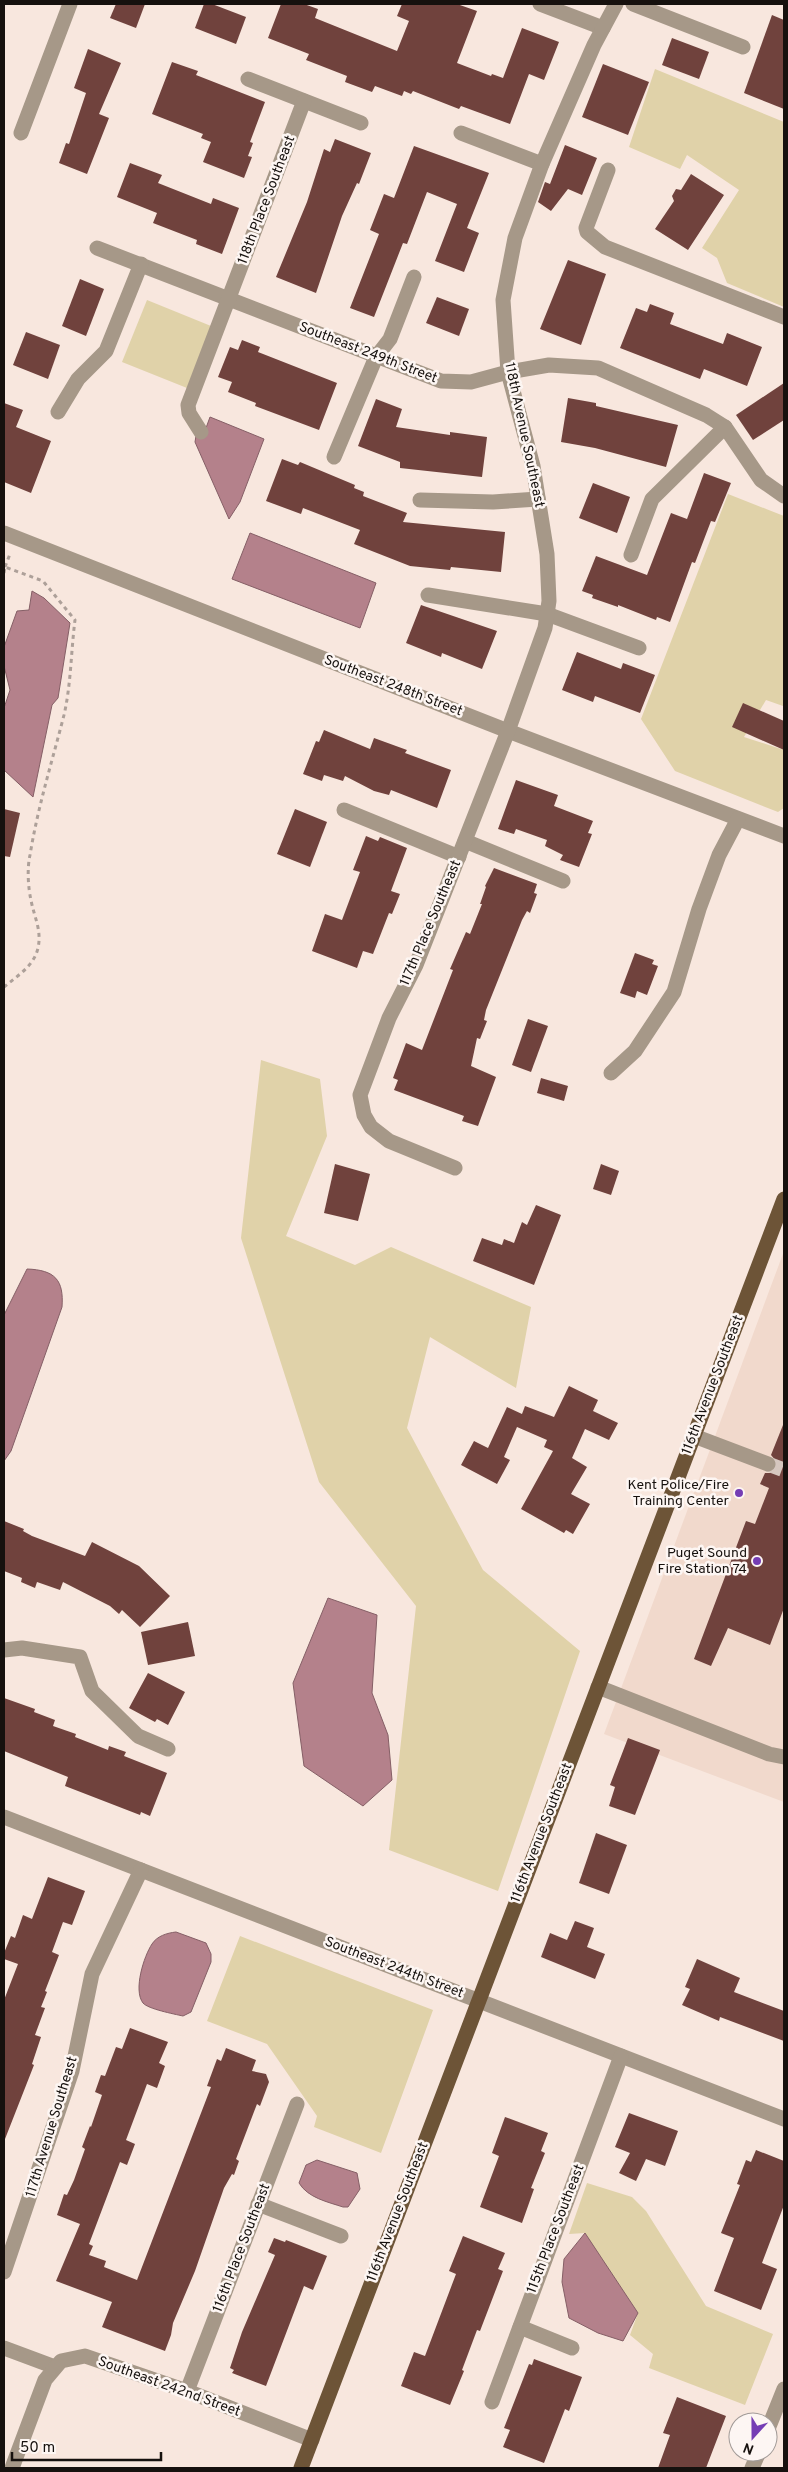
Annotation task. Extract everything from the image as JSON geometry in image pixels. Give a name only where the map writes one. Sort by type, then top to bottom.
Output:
[{"type":"main road","name":"116th Avenue Southeast","points":[[301,2468],[784,1198]]},
{"type":"street","points":[[21,133],[70,4]]},
{"type":"street","points":[[540,4],[603,28]]},
{"type":"street","name":"118th Avenue Southeast","points":[[508,731],[545,628],[548,601],[547,554],[533,466],[508,372],[503,300],[515,238],[542,164],[603,28],[616,4]]},
{"type":"street","points":[[633,4],[743,47]]},
{"type":"street","points":[[248,79],[361,123]]},
{"type":"street","name":"118th Place Southeast","points":[[201,432],[189,413],[188,405],[230,300],[304,101]]},
{"type":"street","points":[[461,133],[542,164]]},
{"type":"street","points":[[608,170],[586,228],[587,232],[605,247],[784,318]]},
{"type":"street","name":"Southeast 249th Street","points":[[97,248],[441,382],[471,382],[508,372],[549,365],[598,368],[706,415],[725,427],[762,480],[784,496]]},
{"type":"street","points":[[58,412],[78,379],[106,351],[141,264]]},
{"type":"street","points":[[334,457],[376,357],[390,340],[414,277]]},
{"type":"street","points":[[631,555],[652,499],[725,427]]},
{"type":"street","points":[[420,500],[493,502],[538,499]]},
{"type":"street","name":"Southeast 248th Street","points":[[4,533],[508,731],[784,836]]},
{"type":"street","points":[[428,595],[547,614],[639,648]]},
{"type":"street","name":"117th Place Southeast","points":[[455,1168],[389,1141],[371,1127],[364,1115],[360,1095],[389,1018],[416,965],[508,731]]},
{"type":"street","points":[[344,810],[459,857]]},
{"type":"street","points":[[611,1073],[635,1051],[674,992],[699,909],[719,855],[738,819]]},
{"type":"street","points":[[465,841],[563,881]]},
{"type":"street","points":[[694,1436],[768,1464]]},
{"type":"street","points":[[5,1648],[22,1648],[80,1657],[92,1691],[138,1736],[168,1749]]},
{"type":"street","points":[[598,1686],[769,1754],[784,1757]]},
{"type":"street","name":"Southeast 244th Street","points":[[4,1817],[784,2119]]},
{"type":"street","name":"117th Avenue Southeast","points":[[4,2272],[72,2071],[92,1974],[141,1870]]},
{"type":"street","name":"115th Place Southeast","points":[[492,2402],[621,2056]]},
{"type":"street","name":"116th Place Southeast","points":[[188,2391],[297,2104]]},
{"type":"street","points":[[258,2204],[342,2236]]},
{"type":"street","points":[[520,2327],[572,2348]]},
{"type":"street","points":[[4,2348],[55,2367],[45,2380],[11,2447],[12,2468]]},
{"type":"street","name":"Southeast 242nd Street","points":[[55,2367],[60,2361],[85,2356],[188,2391],[312,2440]]},
{"type":"street","points":[[775,2412],[784,2389]]},
{"type":"path","points":[[4,573],[5,567],[43,581],[75,620],[64,713],[40,797],[39,815],[29,856],[31,899],[39,926],[38,950],[33,961],[4,987]]},
{"type":"shaded area","points":[[655,69],[784,122],[784,307],[727,283],[717,258],[702,248],[739,190],[687,155],[680,169],[629,147]]},
{"type":"shaded area","points":[[147,300],[211,326],[187,388],[122,362]]},
{"type":"shaded area","points":[[210,417],[264,439],[240,502],[229,519],[195,442],[196,436],[206,428]]},
{"type":"shaded area","points":[[728,494],[784,516],[784,703],[783,706],[766,700],[744,737],[784,750],[784,808],[778,812],[675,771],[641,719]]},
{"type":"shaded area","points":[[250,533],[376,583],[360,628],[232,579]]},
{"type":"shaded area","points":[[32,591],[44,598],[70,623],[58,698],[52,705],[33,797],[4,770],[4,708],[10,690],[4,666],[4,647],[17,611],[29,610]]},
{"type":"shaded area","points":[[261,1060],[320,1079],[327,1136],[286,1236],[355,1265],[391,1247],[531,1307],[516,1388],[430,1337],[407,1428],[483,1570],[580,1651],[498,1891],[389,1850],[416,1606],[319,1482],[241,1238]]},
{"type":"shaded area","name":"Kent Police/Fire Training Center","points":[[784,1251],[784,1802],[604,1734]]},
{"type":"shaded area","points":[[27,1269],[45,1272],[56,1278],[61,1290],[62,1307],[11,1451],[4,1461],[4,1315]]},
{"type":"shaded area","points":[[328,1598],[377,1615],[372,1693],[388,1735],[392,1780],[363,1806],[304,1766],[293,1683]]},
{"type":"shaded area","points":[[176,1932],[206,1943],[211,1954],[211,1962],[191,2012],[183,2016],[146,2005],[140,1997],[139,1990],[143,1965],[152,1944],[162,1935]]},
{"type":"shaded area","points":[[240,1936],[433,2010],[381,2153],[314,2127],[317,2116],[267,2044],[207,2021]]},
{"type":"shaded area","points":[[317,2160],[357,2173],[360,2189],[348,2207],[319,2199],[299,2183],[306,2165]]},
{"type":"shaded area","points":[[587,2183],[632,2197],[646,2211],[706,2306],[773,2334],[745,2405],[649,2368],[653,2354],[630,2335],[638,2313],[585,2233],[569,2234]]},
{"type":"shaded area","points":[[585,2233],[638,2313],[623,2341],[598,2333],[569,2318],[562,2282],[564,2259]]},
{"type":"building","points":[[116,4],[145,4],[136,28],[110,18]]},
{"type":"building","points":[[204,4],[212,4],[246,17],[236,44],[195,28]]},
{"type":"building","points":[[281,4],[304,4],[318,9],[315,18],[397,51],[409,21],[397,16],[402,4],[457,4],[477,11],[457,63],[491,76],[492,74],[503,78],[522,28],[559,42],[544,80],[529,74],[510,124],[461,106],[459,109],[413,91],[411,94],[404,91],[402,96],[375,86],[372,92],[345,82],[347,76],[306,60],[309,54],[268,38]]},
{"type":"building","points":[[772,15],[784,20],[784,109],[744,93]]},
{"type":"building","points":[[672,38],[709,52],[699,79],[662,65]]},
{"type":"building","points":[[88,49],[121,63],[99,114],[109,118],[87,174],[59,163],[66,143],[69,144],[86,93],[74,88]]},
{"type":"building","points":[[172,62],[198,71],[196,75],[265,102],[250,142],[253,143],[248,156],[252,157],[244,178],[203,162],[211,142],[201,138],[203,134],[152,114]]},
{"type":"building","points":[[603,64],[649,82],[628,135],[582,117]]},
{"type":"building","points":[[335,139],[371,153],[359,184],[357,183],[342,216],[316,293],[276,277],[307,202],[324,149],[330,152]]},
{"type":"building","points":[[565,145],[597,158],[582,195],[568,189],[551,211],[538,202],[545,182],[550,184]]},
{"type":"building","points":[[414,146],[489,173],[467,228],[479,233],[464,272],[435,261],[457,204],[427,192],[407,244],[403,243],[374,317],[350,308],[379,234],[370,230],[384,194],[394,198]]},
{"type":"building","points":[[130,163],[162,175],[158,183],[211,204],[213,198],[239,208],[222,254],[196,244],[197,240],[153,223],[157,213],[117,197]]},
{"type":"building","points":[[691,174],[724,195],[688,250],[655,229],[674,201],[672,196],[676,189],[681,190]]},
{"type":"building","points":[[568,260],[606,274],[581,345],[540,329]]},
{"type":"building","points":[[80,279],[104,289],[86,336],[62,326]]},
{"type":"building","points":[[437,297],[469,309],[459,336],[426,323]]},
{"type":"building","points":[[650,304],[674,313],[670,324],[723,344],[727,333],[762,347],[747,386],[704,369],[700,379],[620,348],[636,308],[647,312]]},
{"type":"building","points":[[26,332],[60,345],[48,379],[13,365]]},
{"type":"building","points":[[242,340],[260,347],[258,352],[337,383],[319,430],[255,406],[256,403],[228,392],[232,382],[218,377],[230,347],[238,350]]},
{"type":"building","points":[[784,383],[784,420],[753,440],[736,415]]},
{"type":"building","points":[[568,398],[596,403],[596,406],[678,425],[666,467],[595,448],[561,442]]},
{"type":"building","points":[[376,399],[402,409],[396,427],[450,435],[450,432],[487,437],[482,477],[400,468],[400,462],[358,446]]},
{"type":"building","points":[[4,403],[23,410],[16,427],[51,441],[31,493],[4,482]]},
{"type":"building","points":[[282,459],[298,465],[300,462],[355,485],[354,488],[364,492],[363,496],[407,513],[403,522],[505,532],[501,572],[451,567],[450,570],[410,566],[354,544],[360,530],[303,508],[301,514],[266,501]]},
{"type":"building","points":[[704,473],[731,483],[715,522],[711,521],[695,563],[692,562],[670,622],[657,617],[656,620],[618,605],[618,607],[592,598],[593,595],[582,591],[596,556],[647,575],[671,513],[687,519]]},
{"type":"building","points":[[593,483],[630,497],[617,533],[579,518]]},
{"type":"building","points":[[421,605],[497,631],[482,669],[442,653],[441,657],[406,643]]},
{"type":"building","points":[[577,652],[621,669],[623,663],[655,675],[640,713],[595,696],[593,702],[562,690]]},
{"type":"building","points":[[743,703],[784,721],[784,750],[732,727]]},
{"type":"building","points":[[324,730],[370,749],[374,738],[407,750],[405,753],[451,770],[437,808],[391,790],[389,795],[374,791],[345,776],[343,781],[324,775],[322,781],[303,774],[316,741],[319,742]]},
{"type":"building","points":[[516,780],[558,795],[554,806],[593,821],[588,833],[592,834],[579,867],[560,860],[563,855],[545,846],[547,840],[516,829],[514,834],[498,829]]},
{"type":"building","points":[[4,809],[20,813],[10,857],[4,856]]},
{"type":"building","points":[[295,809],[327,822],[310,867],[277,854]]},
{"type":"building","points":[[366,836],[378,841],[380,837],[407,848],[391,891],[400,894],[392,914],[389,913],[373,954],[363,951],[357,968],[312,951],[325,914],[342,920],[360,872],[353,870]]},
{"type":"building","points":[[494,868],[537,884],[534,893],[537,894],[530,913],[527,911],[522,920],[486,1010],[484,1020],[487,1021],[480,1039],[477,1038],[471,1066],[496,1077],[478,1126],[462,1121],[464,1116],[394,1090],[398,1080],[393,1078],[406,1043],[422,1050],[453,970],[450,969],[466,932],[470,934],[482,904],[480,904],[485,886]]},
{"type":"building","points":[[635,953],[654,960],[652,964],[658,966],[647,995],[637,991],[635,998],[620,993]]},
{"type":"building","points":[[528,1019],[548,1026],[531,1072],[512,1065]]},
{"type":"building","points":[[541,1078],[568,1086],[564,1101],[537,1093]]},
{"type":"building","points":[[335,1164],[370,1174],[358,1221],[324,1213]]},
{"type":"building","points":[[601,1164],[619,1171],[611,1195],[593,1189]]},
{"type":"building","points":[[536,1205],[561,1215],[534,1285],[473,1261],[482,1238],[502,1245],[504,1239],[514,1243],[522,1222],[527,1225]]},
{"type":"building","points":[[569,1386],[598,1400],[593,1411],[618,1423],[609,1440],[585,1429],[572,1458],[587,1467],[571,1494],[590,1504],[573,1534],[566,1530],[564,1533],[521,1509],[553,1451],[544,1447],[547,1440],[517,1427],[504,1457],[510,1460],[497,1484],[461,1465],[474,1441],[488,1448],[507,1407],[522,1414],[525,1406],[554,1417]]},
{"type":"building","name":"Puget Sound Fire Station 74","points":[[783,1425],[784,1608],[770,1645],[728,1628],[711,1666],[694,1659],[746,1521],[755,1524],[769,1488],[760,1484],[765,1473],[770,1473],[777,1468],[777,1462],[771,1455]]},
{"type":"building","points":[[4,1521],[24,1529],[23,1531],[32,1536],[85,1556],[92,1542],[139,1566],[170,1596],[140,1627],[122,1610],[119,1614],[110,1606],[63,1582],[60,1590],[37,1582],[35,1588],[21,1582],[22,1578],[4,1571]]},
{"type":"building","points":[[188,1622],[195,1656],[148,1665],[141,1632]]},
{"type":"building","points":[[148,1673],[185,1692],[168,1725],[157,1719],[155,1722],[129,1708]]},
{"type":"building","points":[[4,1698],[35,1709],[34,1712],[55,1720],[53,1726],[76,1734],[75,1737],[108,1750],[109,1746],[126,1752],[124,1756],[167,1773],[150,1816],[141,1812],[140,1815],[65,1786],[68,1777],[4,1751]]},
{"type":"building","points":[[628,1738],[660,1750],[635,1815],[609,1806],[615,1787],[610,1785]]},
{"type":"building","points":[[596,1833],[627,1845],[609,1894],[579,1883]]},
{"type":"building","points":[[48,1877],[85,1891],[72,1925],[63,1922],[52,1952],[59,1955],[41,2007],[45,2008],[35,2035],[41,2037],[32,2064],[34,2065],[5,2139],[4,2000],[18,1964],[4,1959],[4,1953],[11,1936],[15,1938],[23,1915],[32,1919]]},
{"type":"building","points":[[575,1921],[594,1928],[587,1947],[605,1954],[595,1979],[541,1957],[550,1933],[567,1940]]},
{"type":"building","points":[[697,1959],[740,1978],[734,1992],[784,2011],[784,2041],[720,2017],[719,2021],[682,2005],[690,1989],[685,1987]]},
{"type":"building","points":[[130,2028],[168,2042],[159,2063],[165,2066],[157,2088],[147,2084],[126,2140],[135,2144],[127,2165],[120,2162],[89,2244],[93,2246],[89,2255],[106,2261],[104,2267],[137,2280],[211,2087],[207,2086],[217,2059],[221,2061],[226,2048],[256,2060],[252,2071],[266,2074],[269,2082],[260,2106],[257,2104],[236,2159],[239,2161],[234,2175],[232,2174],[224,2188],[195,2271],[173,2323],[165,2351],[102,2327],[112,2302],[56,2281],[80,2224],[57,2215],[64,2194],[67,2195],[74,2180],[85,2149],[82,2147],[102,2095],[95,2092],[101,2075],[105,2076],[116,2047],[122,2049]]},
{"type":"building","points":[[629,2113],[678,2131],[665,2166],[646,2159],[636,2181],[619,2173],[630,2153],[615,2147]]},
{"type":"building","points":[[505,2117],[548,2133],[541,2151],[545,2153],[531,2188],[534,2189],[522,2223],[480,2207],[499,2156],[492,2153]]},
{"type":"building","points":[[756,2150],[784,2161],[784,2205],[762,2263],[777,2269],[761,2310],[714,2291],[734,2238],[721,2233],[740,2185],[737,2184],[746,2160],[751,2162]]},
{"type":"building","points":[[463,2236],[505,2253],[498,2269],[503,2271],[480,2331],[477,2330],[462,2370],[464,2371],[450,2405],[401,2386],[414,2352],[425,2356],[456,2274],[449,2271]]},
{"type":"building","points":[[274,2238],[285,2242],[286,2240],[327,2256],[313,2290],[304,2286],[266,2386],[232,2373],[234,2370],[230,2368],[242,2332],[275,2255],[268,2252]]},
{"type":"building","points":[[534,2359],[582,2377],[569,2411],[565,2409],[544,2463],[503,2447],[510,2430],[504,2428],[529,2364],[532,2365]]},
{"type":"building","points":[[677,2397],[726,2416],[706,2468],[658,2468],[670,2435],[663,2433]]},
{"type":"tunnel","points":[[768,1464],[784,1470]]},
{"type":"place","name":"Kent Police/Fire Training Center","points":[[739,1493]]},
{"type":"place","name":"Puget Sound Fire Station 74","points":[[757,1561]]}]
